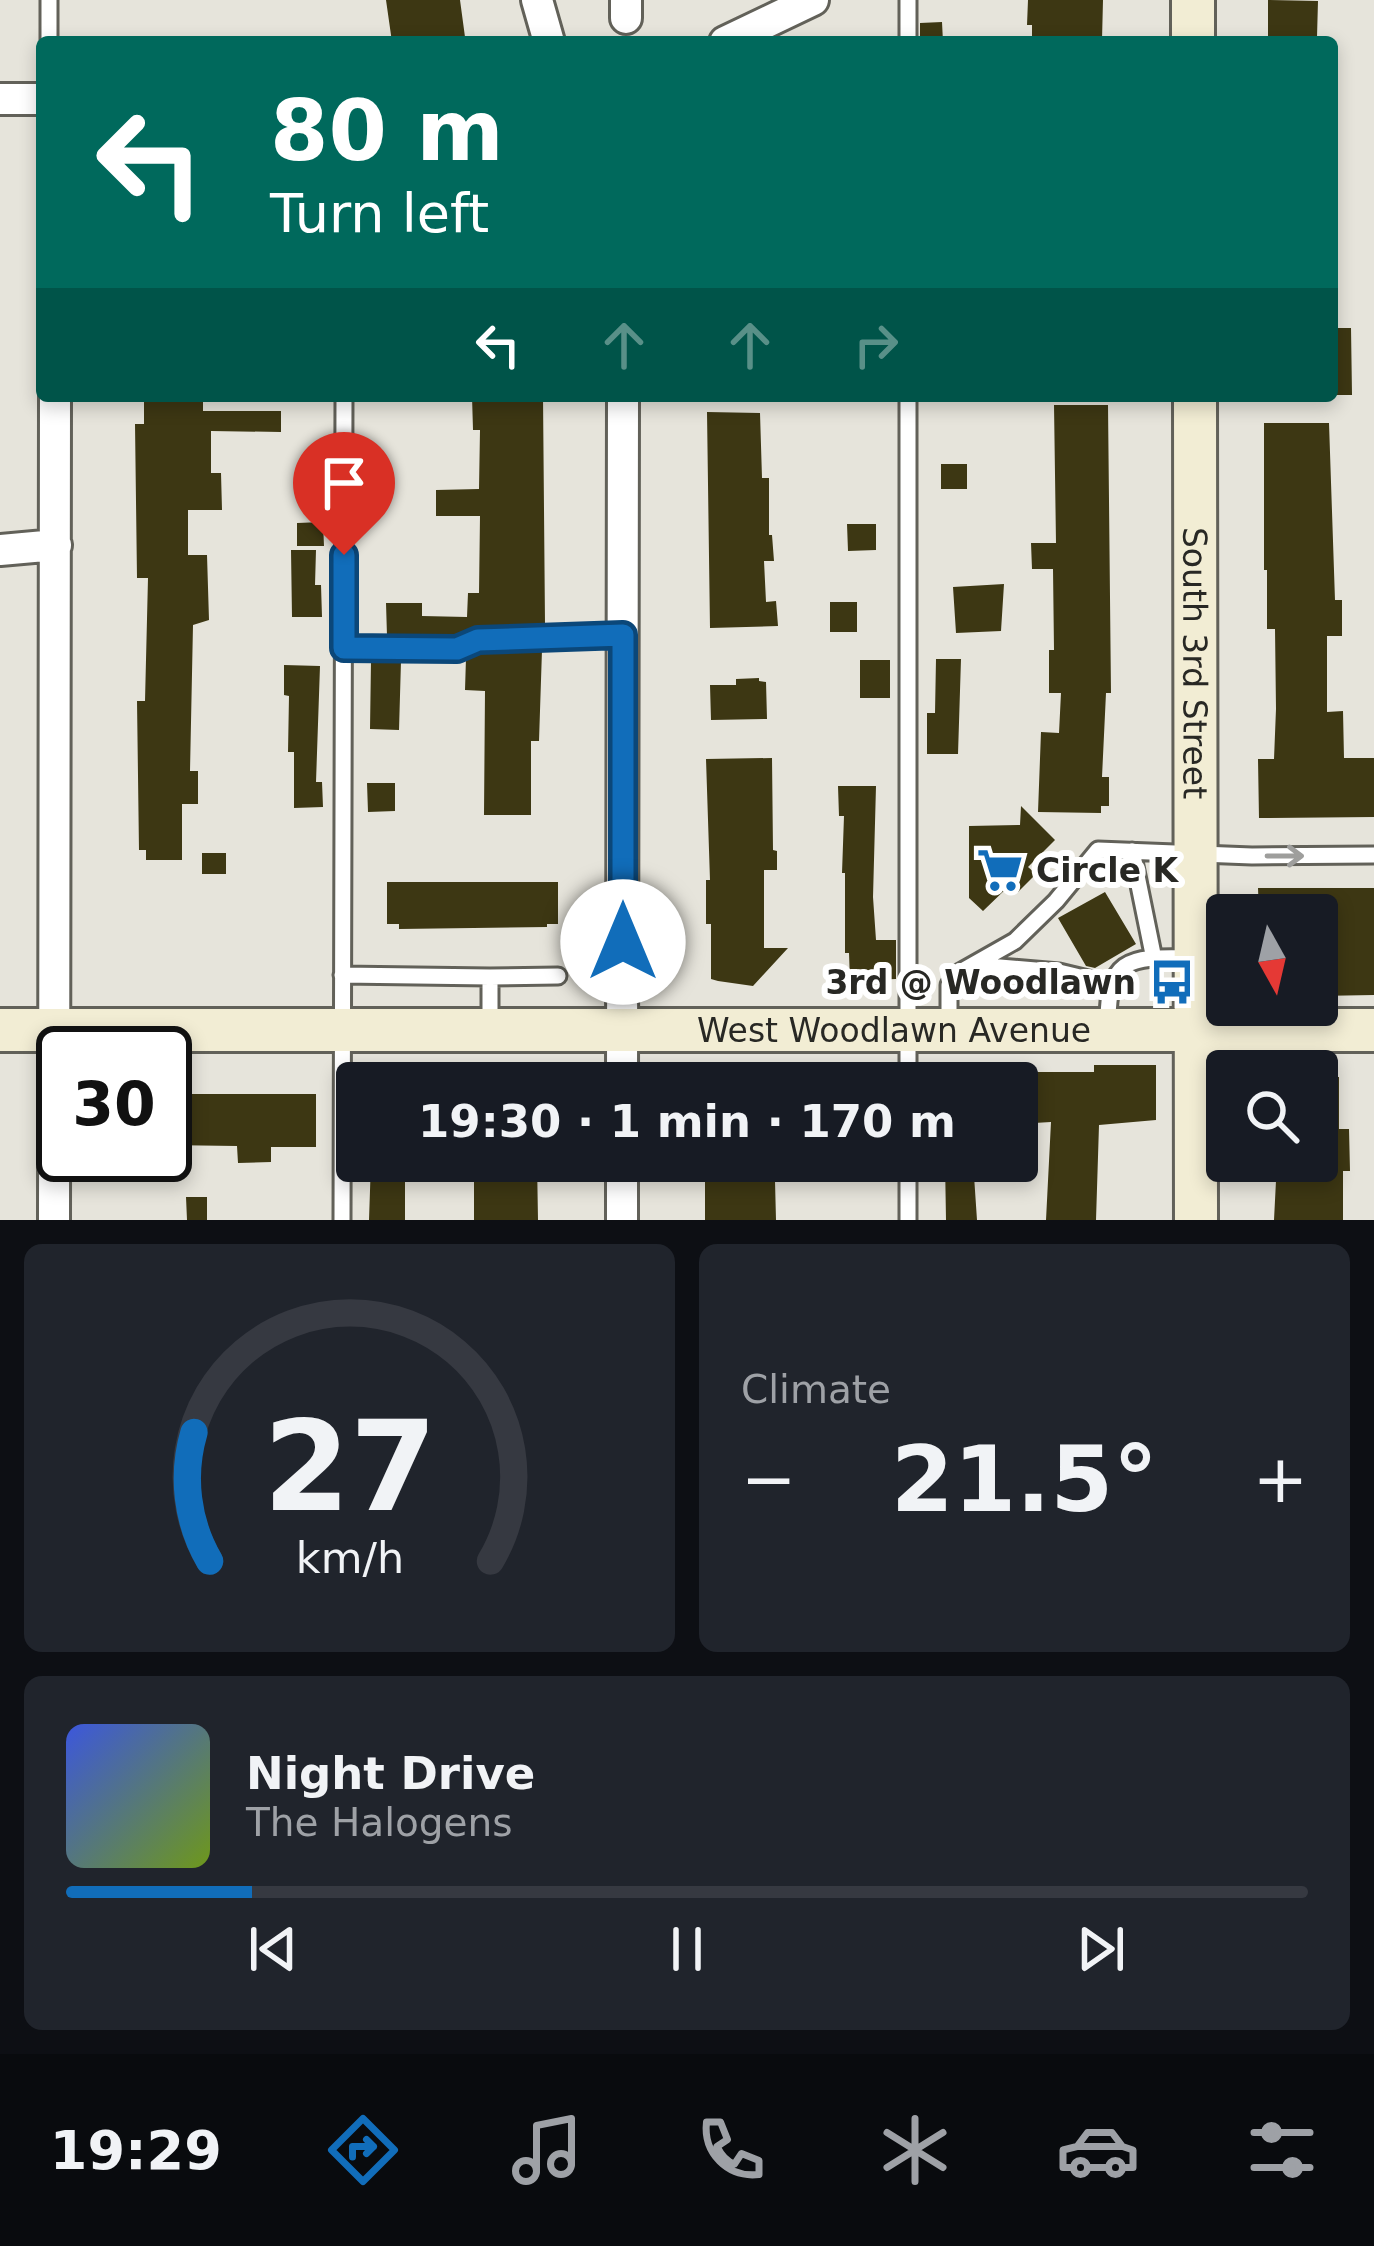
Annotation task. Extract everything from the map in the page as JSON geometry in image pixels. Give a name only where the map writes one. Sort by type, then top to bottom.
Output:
[{"type":"main road","points":[[1193,0],[1193,36]]},
{"type":"main road","name":"South 3rd Street","points":[[1195,402],[1196,854],[1174,959],[1194,1029],[1196,1220]]},
{"type":"main road","name":"West Woodlawn Avenue","points":[[0,1030],[36,1030]]},
{"type":"main road","name":"West Woodlawn Avenue","points":[[192,1030],[1374,1030]]},
{"type":"street","points":[[537,0],[547,36]]},
{"type":"street","points":[[737,36],[813,0]]},
{"type":"street","points":[[0,99],[36,99]]},
{"type":"street","points":[[54,1026],[55,402]]},
{"type":"street","points":[[622,1062],[623,402]]},
{"type":"street","points":[[0,550],[56,545]]},
{"type":"street","points":[[54,1182],[54,1220]]},
{"type":"street","points":[[622,1182],[622,1220]]},
{"type":"lane","points":[[49,0],[49,36]]},
{"type":"lane","points":[[908,0],[908,36]]},
{"type":"lane","points":[[342,1220],[344,402]]},
{"type":"lane","points":[[908,402],[928,1029]]},
{"type":"lane","points":[[344,648],[457,649],[478,640],[623,635]]},
{"type":"lane","points":[[916,1062],[955,975],[1016,941],[1098,850],[1374,855]]},
{"type":"lane","points":[[1108,1029],[1109,984],[1122,968],[1174,959],[1132,851]]},
{"type":"lane","points":[[975,964],[1059,972],[1109,984]]},
{"type":"lane","points":[[342,975],[558,976]]},
{"type":"lane","points":[[490,977],[490,1030]]},
{"type":"lane","points":[[908,1182],[908,1220]]},
{"type":"building","points":[[386,0],[460,0],[465,36],[391,36]]},
{"type":"building","points":[[1028,0],[1103,0],[1102,36],[1032,36],[1032,25],[1027,25]]},
{"type":"building","points":[[1268,0],[1318,1],[1317,36],[1268,36]]},
{"type":"building","points":[[942,22],[943,36],[920,36],[920,23]]},
{"type":"building","points":[[1338,328],[1351,328],[1352,395],[1338,395]]},
{"type":"building","points":[[144,402],[203,402],[203,411],[281,411],[281,432],[211,431],[211,473],[221,473],[222,510],[188,510],[188,555],[207,555],[209,620],[193,625],[190,771],[198,771],[198,804],[182,804],[182,860],[146,860],[146,850],[139,850],[137,701],[145,701],[148,578],[137,578],[135,424],[144,424]]},
{"type":"building","points":[[472,402],[543,402],[545,624],[477,628],[455,637],[387,636],[386,603],[422,603],[422,616],[467,617],[468,593],[479,593],[480,516],[436,516],[436,490],[479,489],[480,430],[473,430]]},
{"type":"building","points":[[1054,405],[1108,405],[1111,693],[1106,693],[1102,777],[1109,777],[1109,806],[1101,806],[1101,813],[1038,812],[1041,732],[1059,733],[1061,693],[1049,693],[1049,650],[1054,650],[1053,569],[1032,569],[1031,543],[1056,543]]},
{"type":"building","points":[[707,412],[760,413],[762,478],[769,478],[774,561],[764,561],[766,602],[776,601],[778,626],[710,628]]},
{"type":"building","points":[[1264,423],[1329,423],[1335,600],[1342,600],[1342,636],[1327,636],[1327,712],[1343,711],[1344,758],[1374,758],[1374,817],[1259,818],[1258,759],[1274,759],[1276,709],[1275,629],[1267,629],[1264,570]]},
{"type":"building","points":[[941,464],[967,464],[967,489],[941,489]]},
{"type":"building","points":[[323,522],[324,546],[297,546],[297,523]]},
{"type":"building","points":[[847,524],[876,524],[876,550],[848,551]]},
{"type":"building","points":[[291,550],[316,550],[315,585],[321,585],[322,617],[292,617]]},
{"type":"building","points":[[1004,584],[1001,631],[956,633],[953,587]]},
{"type":"building","points":[[830,602],[857,602],[857,632],[830,632]]},
{"type":"building","points":[[542,650],[539,741],[531,741],[531,815],[484,815],[485,691],[465,690],[466,658],[481,652]]},
{"type":"building","points":[[936,659],[961,659],[958,754],[927,754],[927,713],[935,713]]},
{"type":"building","points":[[860,660],[890,660],[890,698],[860,698]]},
{"type":"building","points":[[371,661],[401,661],[399,730],[370,729]]},
{"type":"building","points":[[284,665],[320,666],[316,782],[322,782],[323,807],[294,808],[294,752],[288,752]]},
{"type":"building","points":[[736,679],[766,682],[767,719],[711,720],[710,685],[736,685]]},
{"type":"building","points":[[772,758],[777,870],[764,870],[764,948],[788,948],[753,986],[718,981],[711,979],[711,924],[706,924],[706,880],[710,880],[706,759]]},
{"type":"building","points":[[367,783],[395,783],[395,811],[368,812]]},
{"type":"building","points":[[838,786],[876,786],[876,940],[896,940],[896,979],[850,981],[842,873],[844,816],[839,816]]},
{"type":"building","name":"Circle K","points":[[1021,806],[1055,840],[1028,867],[1036,874],[1018,892],[1010,885],[983,911],[969,898],[969,826],[1020,825]]},
{"type":"building","points":[[202,853],[226,853],[226,874],[202,874]]},
{"type":"building","points":[[387,882],[558,882],[558,924],[399,929],[399,924],[387,924]]},
{"type":"building","points":[[1258,888],[1374,888],[1374,995],[1338,996],[1338,894],[1258,894]]},
{"type":"building","name":"Circle K","points":[[1105,892],[1136,944],[1095,968],[1086,966],[1058,918]]},
{"type":"building","points":[[1094,1065],[1156,1065],[1156,1120],[1099,1125],[1096,1220],[1046,1220],[1051,1122],[1038,1123],[1038,1072],[1094,1072]]},
{"type":"building","points":[[1338,1077],[1339,1129],[1349,1129],[1350,1171],[1343,1171],[1343,1220],[1274,1220],[1276,1182],[1338,1182]]},
{"type":"building","points":[[192,1094],[316,1094],[316,1147],[271,1147],[271,1162],[238,1163],[237,1146],[192,1145]]},
{"type":"building","points":[[370,1182],[405,1182],[405,1220],[369,1220]]},
{"type":"building","points":[[474,1182],[537,1182],[538,1220],[474,1220]]},
{"type":"building","points":[[705,1182],[775,1182],[776,1220],[705,1220]]},
{"type":"building","points":[[945,1182],[974,1182],[977,1220],[946,1220]]},
{"type":"building","points":[[186,1197],[207,1197],[207,1220],[187,1220]]},
{"type":"place","name":"Circle K","points":[[1000,870]]},
{"type":"place","name":"3rd @ Woodlawn","points":[[1172,982]]},
{"type":"route","points":[[344,555],[344,648],[457,649],[478,640],[623,635],[623,942]]}]
